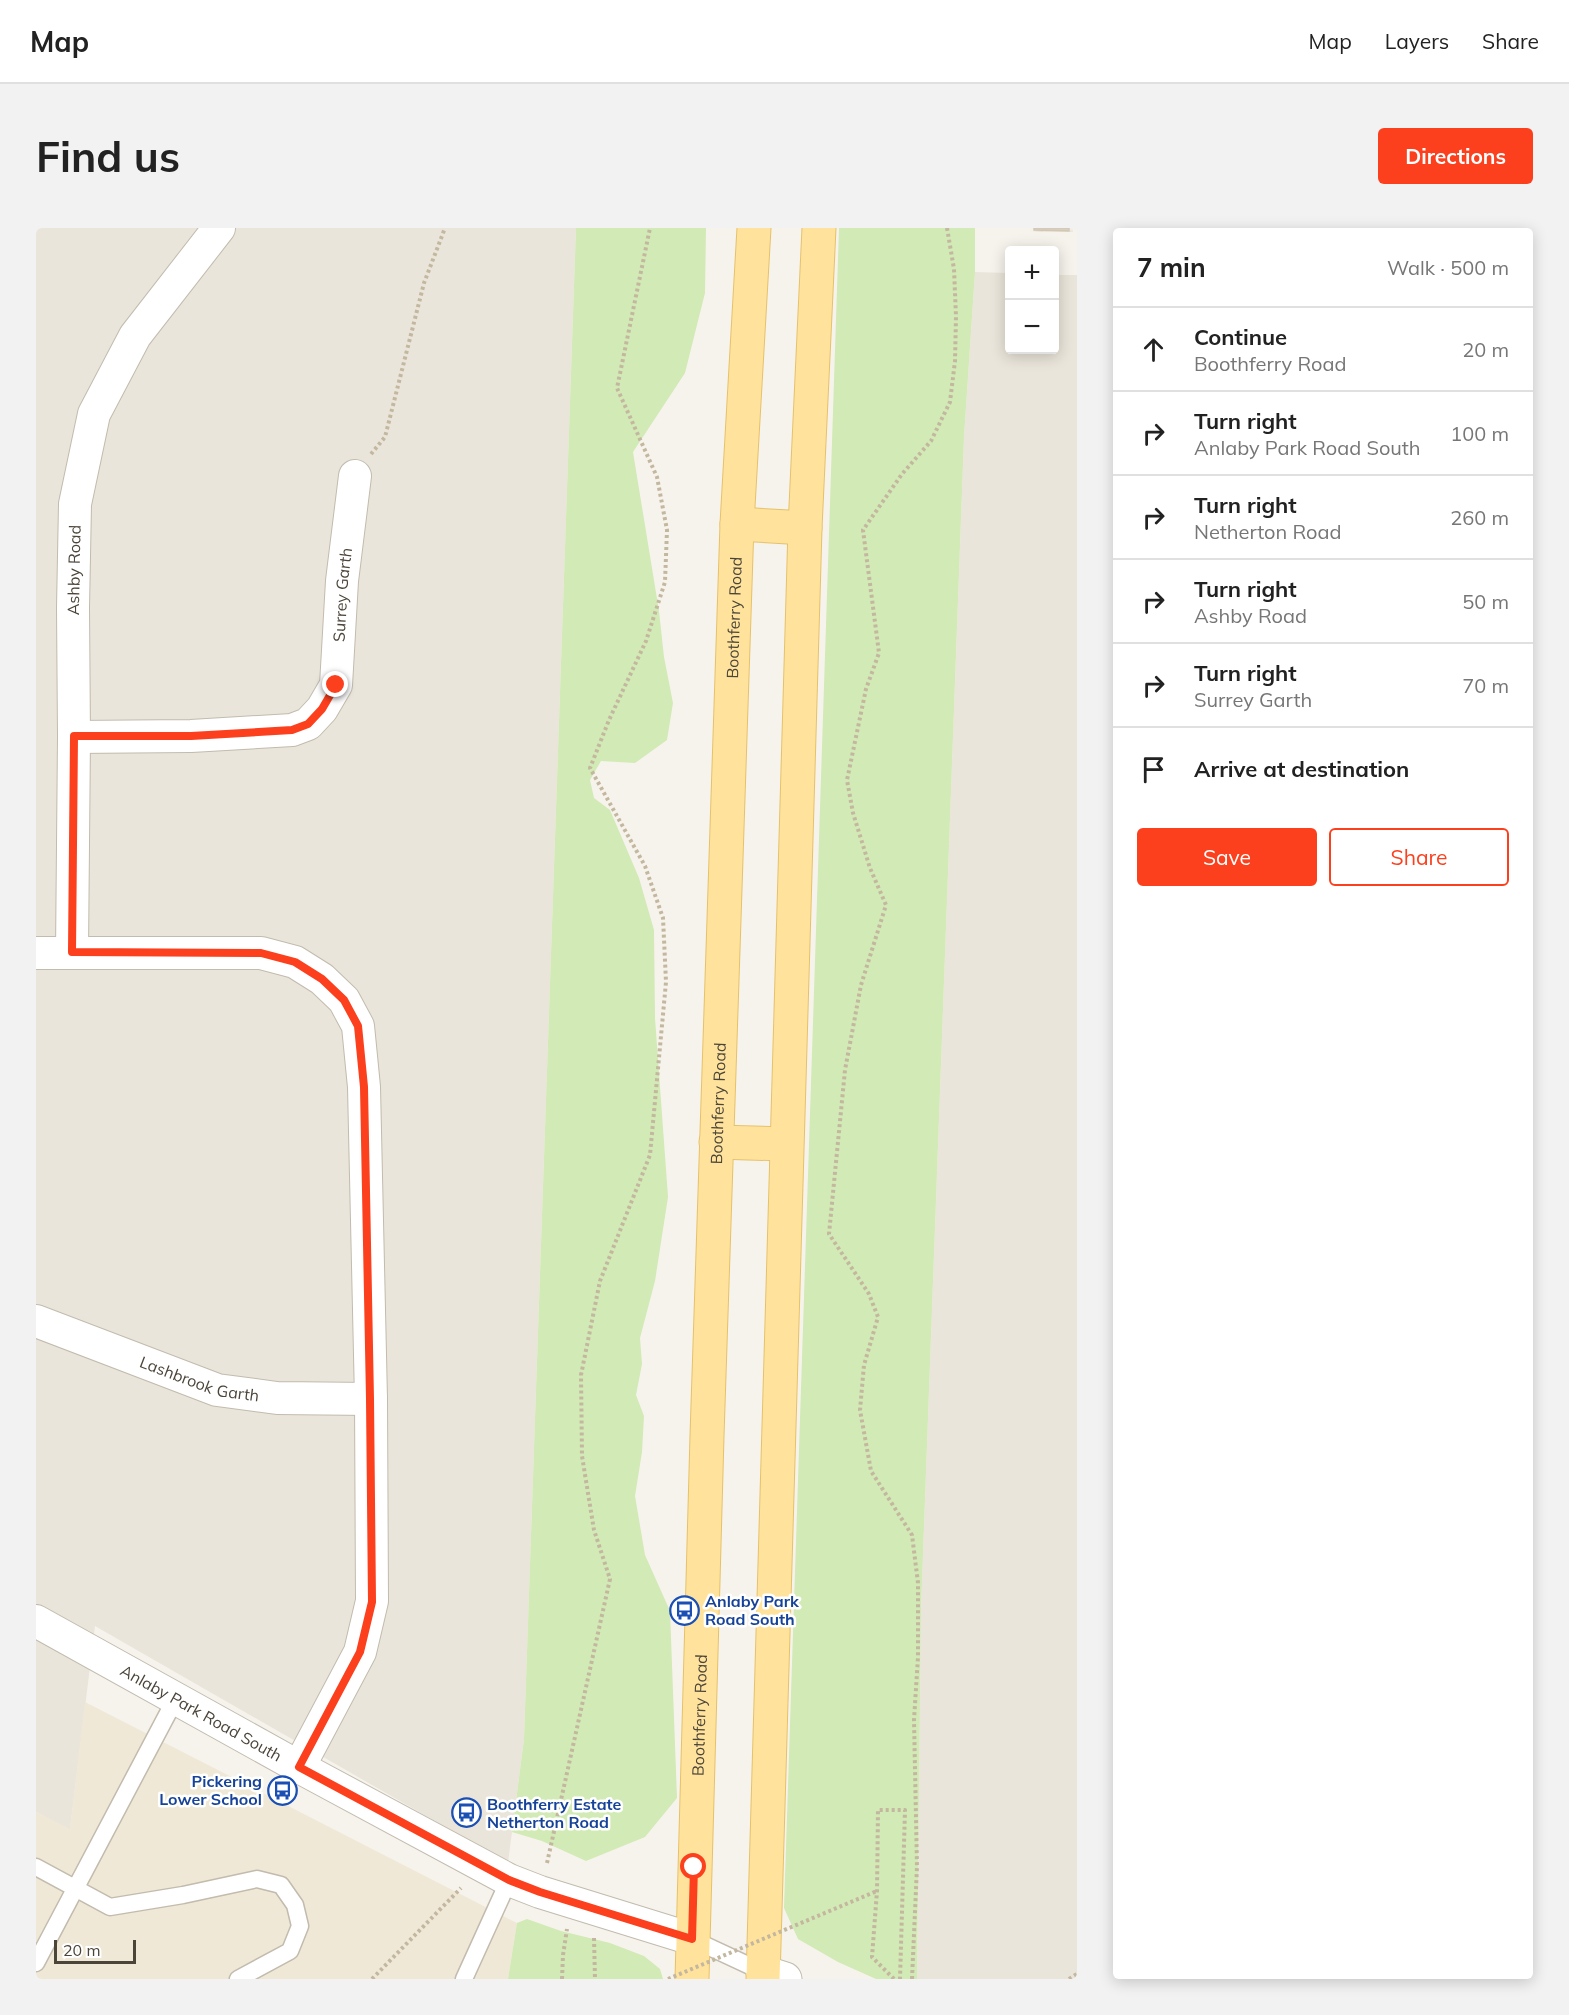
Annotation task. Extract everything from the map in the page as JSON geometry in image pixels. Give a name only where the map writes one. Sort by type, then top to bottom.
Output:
[{"type":"main road","name":"Boothferry Road","points":[[692,1979],[716,1142],[737,524],[754,228]]},
{"type":"main road","points":[[770,1977],[786,1144],[805,528],[819,228]]},
{"type":"main road","points":[[737,524],[805,528]]},
{"type":"main road","points":[[716,1142],[786,1144]]},
{"type":"street","name":"Ashby Road","points":[[72,952],[74,736],[72,608],[75,504],[94,414],[135,336],[214,229]]},
{"type":"street","name":"Surrey Garth","points":[[74,736],[191,736],[292,730],[308,724],[322,709],[336,685],[342,581],[355,476]]},
{"type":"street","points":[[36,953],[261,953],[295,962],[322,979],[344,1000],[358,1026],[364,1087],[372,1602],[360,1652],[299,1767]]},
{"type":"street","name":"Lashbrook Garth","points":[[36,1321],[217,1390],[277,1398],[370,1399]]},
{"type":"street","name":"Anlaby Park Road South","points":[[36,1621],[496,1873],[540,1892],[692,1939]]},
{"type":"lane","points":[[36,1963],[176,1698]]},
{"type":"lane","points":[[36,1867],[110,1907],[183,1895],[257,1879],[280,1885],[295,1905],[300,1926],[290,1951],[238,1979]]},
{"type":"lane","points":[[464,1979],[496,1873]]},
{"type":"lane","name":"Anlaby Park Road South","points":[[692,1939],[770,1977]]},
{"type":"path","points":[[355,476],[385,436],[424,283],[445,228]]},
{"type":"path","points":[[540,1892],[610,1579],[594,1530],[582,1456],[581,1375],[600,1281],[650,1155],[666,982],[663,918],[645,866],[590,768],[609,720],[646,641],[665,582],[667,530],[657,477],[617,388],[650,228]]},
{"type":"path","points":[[912,1979],[917,1867],[914,1720],[918,1657],[918,1583],[912,1535],[871,1471],[860,1410],[864,1365],[878,1317],[869,1293],[829,1234],[846,1070],[861,986],[886,906],[870,868],[853,813],[847,780],[866,689],[879,653],[863,530],[902,474],[932,441],[950,402],[957,317],[954,269],[947,228]]},
{"type":"path","points":[[894,1979],[872,1958],[877,1891],[878,1810],[905,1810],[900,1979]]},
{"type":"path","points":[[372,1979],[496,1873]]},
{"type":"path","points":[[668,1979],[877,1891]]},
{"type":"path","points":[[562,1979],[563,1955],[573,1902]]},
{"type":"path","points":[[595,1951],[595,1979]]},
{"type":"path","points":[[1069,1979],[1077,1974]]},
{"type":"shaded area","points":[[36,228],[576,228],[524,1739],[508,1863],[95,1626],[70,1830],[36,1812]]},
{"type":"shaded area","points":[[975,272],[1005,273],[1005,354],[1059,354],[1059,275],[1077,275],[1077,1979],[917,1979],[921,1609],[964,437]]},
{"type":"shaded area","points":[[85,1702],[517,1923],[508,1979],[36,1979],[36,1812],[70,1829]]},
{"type":"green space","points":[[576,228],[706,228],[705,293],[685,373],[633,452],[673,703],[667,740],[635,763],[601,761],[590,780],[594,798],[610,810],[639,878],[654,930],[655,1018],[668,1197],[655,1281],[640,1338],[642,1364],[636,1395],[644,1416],[642,1452],[635,1496],[645,1555],[670,1611],[677,1798],[645,1837],[586,1861],[542,1841],[512,1832],[524,1739]]},
{"type":"green space","points":[[839,228],[975,228],[975,272],[964,437],[921,1609],[917,1979],[876,1979],[838,1962],[798,1939],[784,1908]]},
{"type":"green space","points":[[527,1919],[561,1931],[610,1943],[644,1956],[660,1969],[663,1979],[508,1979],[517,1923]]},
{"type":"building","points":[[1034,228],[1069,228],[1069,231],[1034,230]]},
{"type":"place","name":"Anlaby Park Road South","points":[[684,1610]]},
{"type":"place","name":"Pickering Lower School","points":[[283,1790]]},
{"type":"place","name":"Boothferry Estate Netherton Road","points":[[466,1813]]},
{"type":"route","points":[[336,685],[322,709],[308,724],[292,730],[191,736],[74,736],[72,952],[261,953],[295,962],[322,979],[344,1000],[358,1026],[364,1087],[372,1602],[360,1652],[299,1767],[509,1880],[540,1892],[692,1939],[694,1867]]}]
